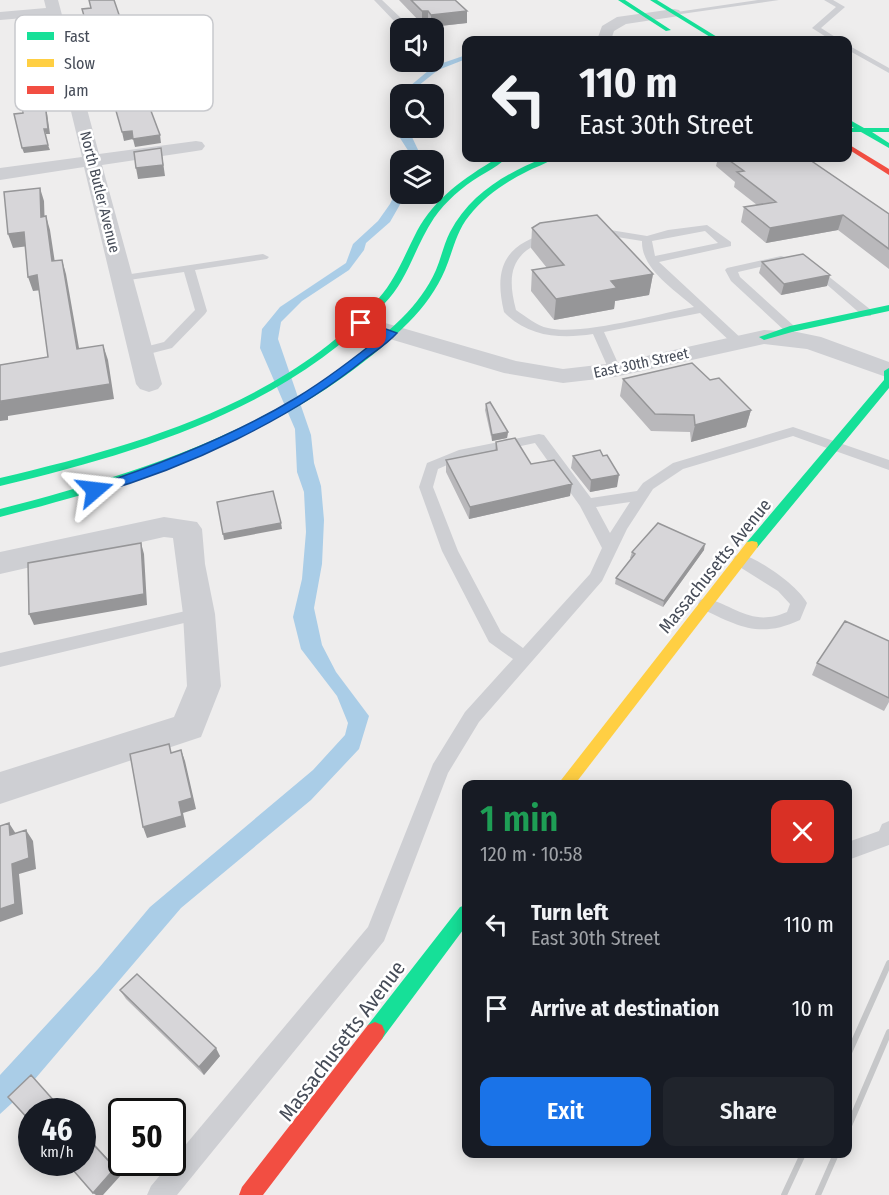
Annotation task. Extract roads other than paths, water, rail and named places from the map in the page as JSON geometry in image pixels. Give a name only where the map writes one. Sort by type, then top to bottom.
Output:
[{"type":"main road","points":[[621,0],[676,35]]},
{"type":"main road","points":[[653,0],[712,36]]},
{"type":"main road","points":[[852,119],[889,118]]},
{"type":"main road","points":[[852,122],[889,146]]},
{"type":"main road","points":[[852,130],[889,130]]},
{"type":"main road","points":[[852,149],[889,173]]},
{"type":"main road","points":[[0,482],[126,449],[216,414],[268,388],[307,364],[361,323],[398,280],[422,231],[441,202],[471,177],[499,162]]},
{"type":"main road","points":[[0,513],[124,480],[168,465],[228,438],[319,389],[392,333],[415,309],[439,274],[457,227],[470,209],[502,181],[542,162]]},
{"type":"main road","points":[[764,337],[790,329],[889,308]]},
{"type":"main road","name":"Massachusetts Avenue","points":[[569,780],[741,560],[889,381],[889,371]]},
{"type":"main road","name":"Massachusetts Avenue","points":[[250,1195],[462,919]]},
{"type":"street","points":[[0,16],[52,5]]},
{"type":"street","points":[[605,36],[607,29],[612,24],[674,13]]},
{"type":"street","name":"North Butler Avenue","points":[[79,111],[149,384]]},
{"type":"street","points":[[0,174],[196,146]]},
{"type":"street","name":"East 30th Street","points":[[361,323],[538,374],[571,376],[615,370],[764,337],[807,340],[889,371]]},
{"type":"street","points":[[0,563],[164,527],[187,529],[190,564],[199,614],[204,686],[188,727],[0,788]]},
{"type":"lane","points":[[378,0],[396,18]]},
{"type":"lane","points":[[674,13],[775,0]]},
{"type":"lane","points":[[828,0],[841,7],[816,28],[829,36]]},
{"type":"lane","points":[[852,49],[889,71]]},
{"type":"lane","points":[[652,260],[727,244],[707,228],[668,233],[647,239],[600,230],[572,231],[535,238],[516,250],[508,269],[503,291],[510,312],[544,332],[575,333],[597,330],[703,309]]},
{"type":"lane","points":[[647,239],[647,253],[652,260],[740,343]]},
{"type":"lane","points":[[122,278],[263,257]]},
{"type":"lane","points":[[790,329],[735,279],[731,270],[796,257],[843,290],[867,313]]},
{"type":"lane","points":[[141,352],[168,345],[201,311],[189,268]]},
{"type":"lane","points":[[597,330],[615,370]]},
{"type":"lane","points":[[160,1195],[376,934],[440,770],[472,717],[596,577],[620,528],[648,486],[678,466],[793,431],[889,465]]},
{"type":"lane","points":[[524,658],[495,637],[450,551],[426,488],[432,466],[459,454],[539,438],[586,504],[610,549]]},
{"type":"lane","points":[[586,504],[642,495]]},
{"type":"lane","points":[[706,604],[758,626],[779,624],[795,616],[798,603],[784,587],[741,560]]},
{"type":"lane","points":[[0,660],[199,614]]},
{"type":"lane","points":[[852,850],[886,837],[889,830]]},
{"type":"water","points":[[462,56],[462,61],[444,68],[444,63]]},
{"type":"water","points":[[427,72],[436,72],[420,84],[412,84]]},
{"type":"water","points":[[400,138],[412,138],[418,150],[408,150]]},
{"type":"water","points":[[390,204],[400,204],[390,222],[366,243],[364,250],[349,270],[302,301],[281,322],[278,339],[311,435],[314,463],[321,486],[324,520],[322,564],[314,608],[322,645],[336,672],[369,716],[359,749],[311,800],[181,908],[23,1093],[0,1114],[0,1075],[98,969],[150,907],[313,770],[345,735],[348,723],[337,696],[301,649],[293,617],[302,579],[306,532],[304,492],[297,472],[295,429],[260,348],[262,329],[280,307],[346,263],[353,244],[378,221]]},
{"type":"railway","points":[[852,1046],[889,963]]},
{"type":"railway","points":[[852,1119],[889,1032]]},
{"type":"railway","points":[[784,1195],[801,1158]]},
{"type":"railway","points":[[818,1195],[834,1158]]}]
